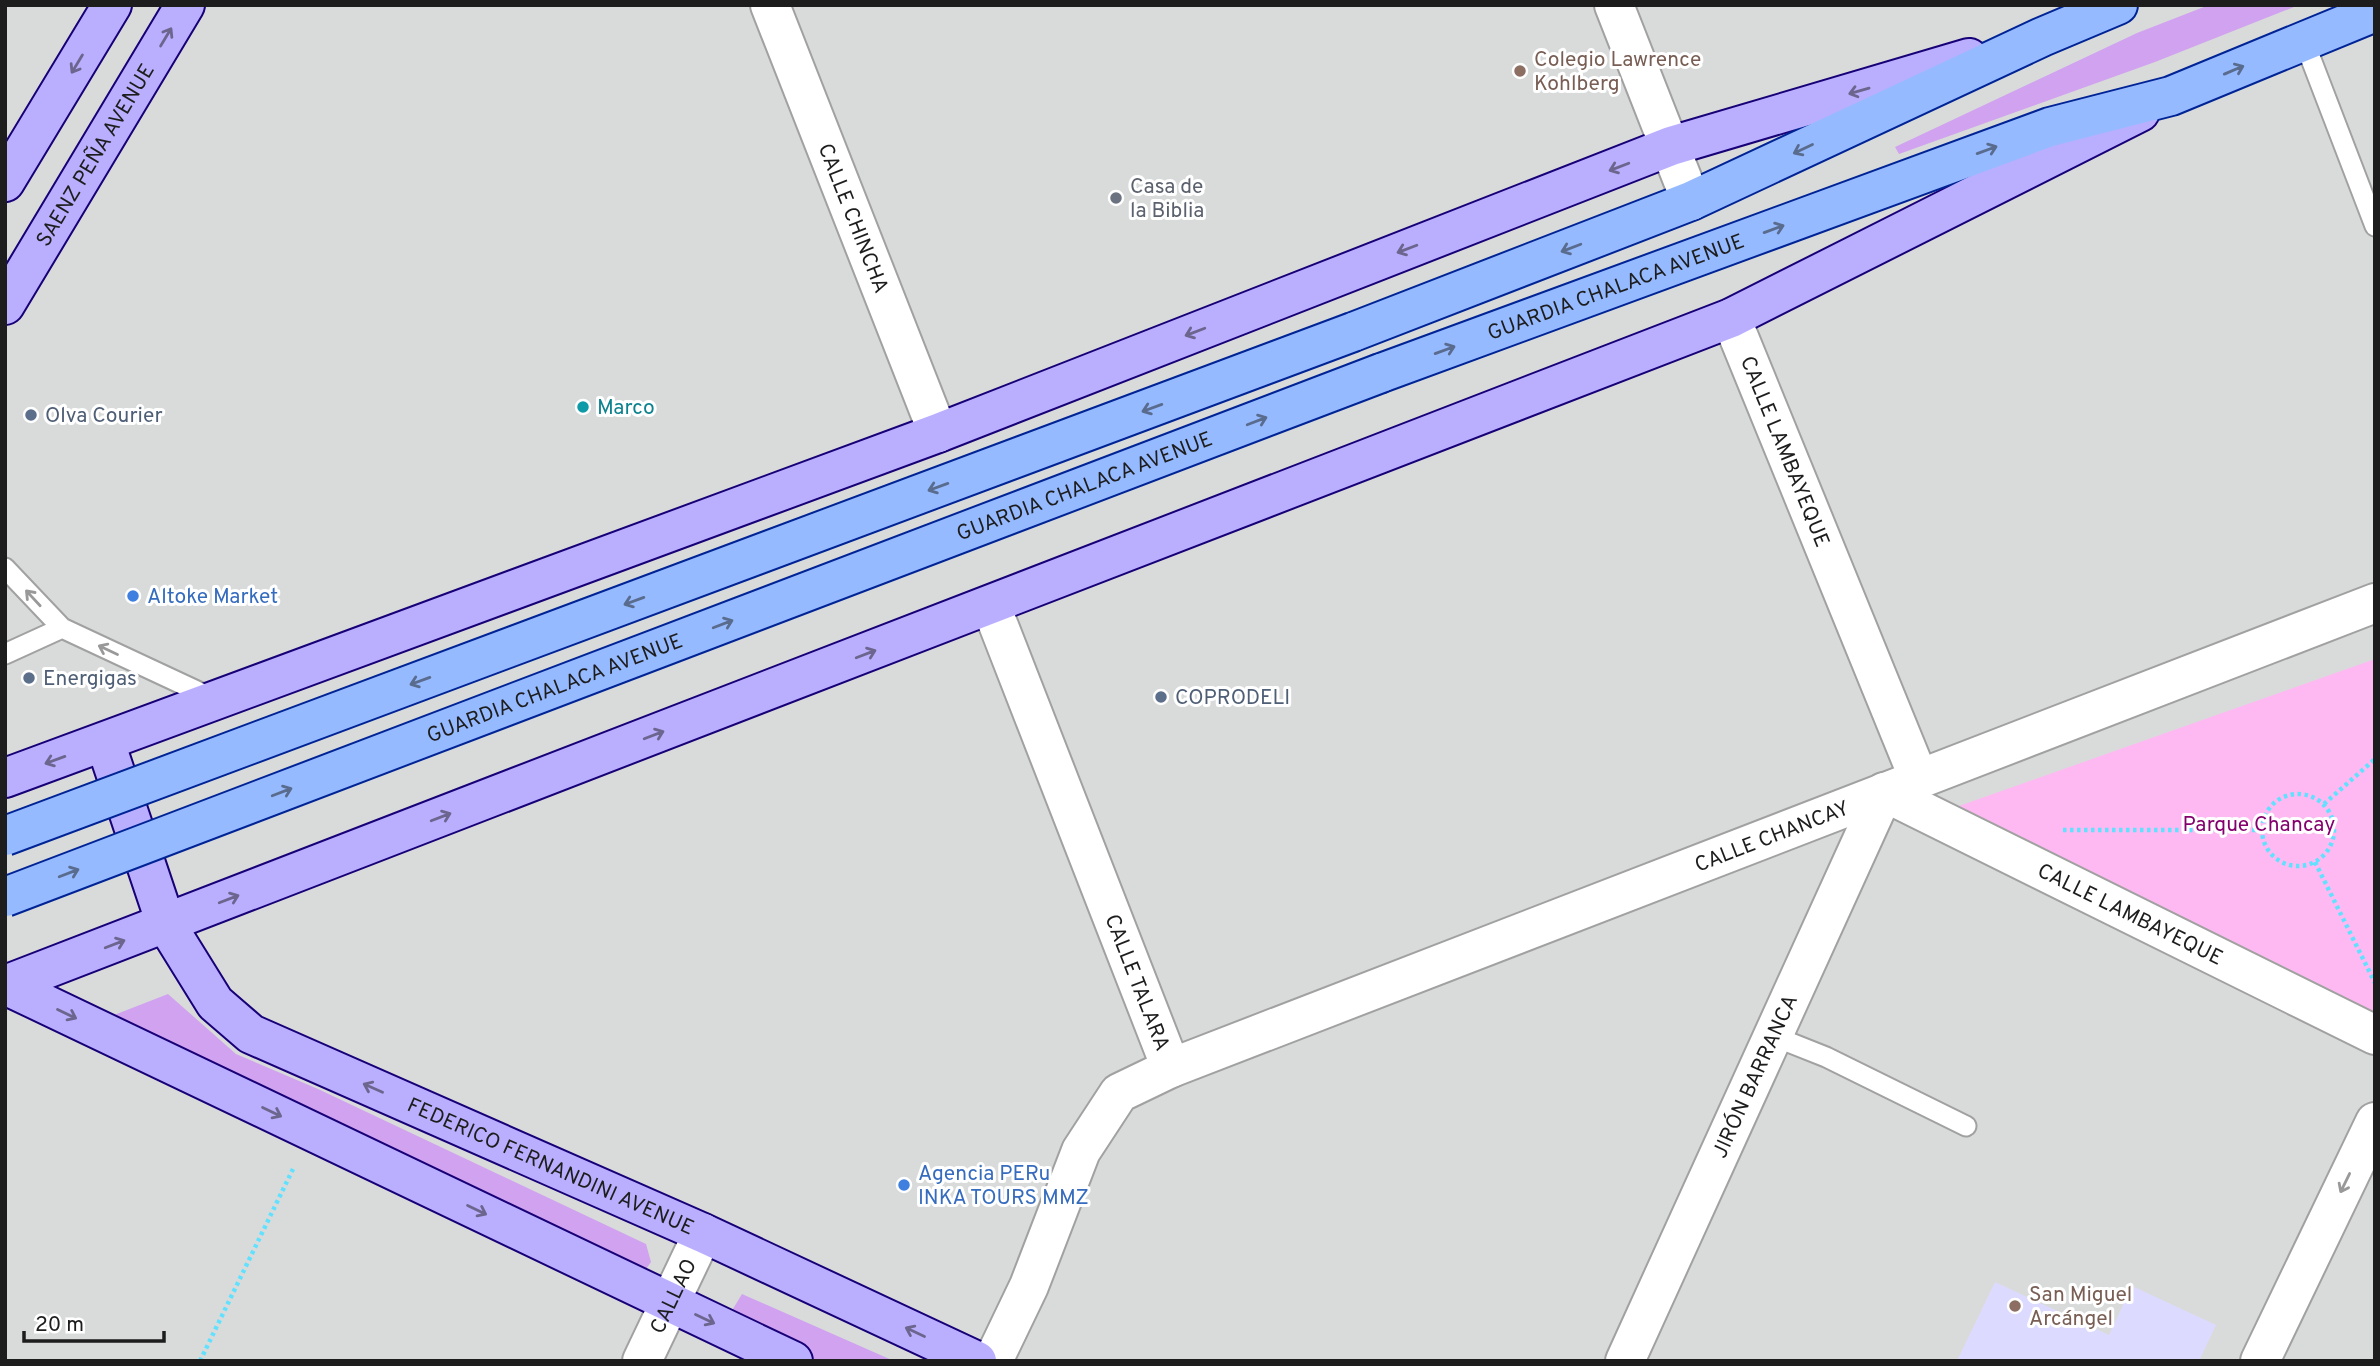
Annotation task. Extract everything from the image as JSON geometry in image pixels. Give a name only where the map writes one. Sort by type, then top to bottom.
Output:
[{"type":"main road","points":[[5,836],[1353,332],[1691,201],[2042,37],[2118,5]]},
{"type":"main road","name":"GUARDIA CHALACA AVENUE","points":[[5,897],[1381,373],[2050,127],[2171,96],[2375,12]]},
{"type":"street","points":[[5,182],[112,5]]},
{"type":"street","name":"SAENZ PEÑA AVENUE","points":[[5,306],[185,5]]},
{"type":"street","name":"CALLE CHINCHA","points":[[770,5],[938,433]]},
{"type":"street","points":[[1615,5],[1691,201]]},
{"type":"street","points":[[5,778],[938,433],[1671,146],[2042,37]]},
{"type":"street","name":"GUARDIA CHALACA AVENUE","points":[[5,985],[1731,318],[1950,210],[2171,96]]},
{"type":"street","name":"CALLE LAMBAYEQUE","points":[[1731,318],[1919,779]]},
{"type":"street","name":"CALLE CHANCAY","points":[[1171,1068],[2375,603]]},
{"type":"street","name":"CALLE TALARA","points":[[991,606],[1171,1068],[1119,1093],[1081,1151],[1029,1286],[993,1361]]},
{"type":"street","name":"FEDERICO FERNANDINI AVENUE","points":[[105,741],[166,924],[215,1003],[251,1034],[703,1233],[977,1361]]},
{"type":"street","name":"CALLE LAMBAYEQUE","points":[[1884,792],[2375,1035]]},
{"type":"street","name":"JIRÓN BARRANCA","points":[[1625,1361],[1884,792]]},
{"type":"street","points":[[5,985],[793,1361]]},
{"type":"street","points":[[2260,1361],[2375,1122]]},
{"type":"street","name":"CALLAO","points":[[642,1361],[703,1233]]},
{"type":"lane","points":[[2304,41],[2375,226]]},
{"type":"lane","points":[[5,568],[62,628],[215,699]]},
{"type":"lane","points":[[5,654],[62,628]]},
{"type":"lane","points":[[1773,1036],[1826,1057],[1966,1126]]},
{"type":"path","points":[[2324,804],[2375,759]]},
{"type":"path","points":[[2291,794],[2314,797],[2324,804],[2334,824],[2331,846],[2315,862],[2303,866],[2291,866],[2279,861],[2270,853],[2261,830],[2269,807],[2291,794]]},
{"type":"path","points":[[2056,830],[2261,830]]},
{"type":"path","points":[[2315,862],[2375,983]]},
{"type":"path","points":[[200,1361],[311,1131]]},
{"type":"shaded area","points":[[5,5],[2375,5],[2375,1361],[5,1361]]},
{"type":"shaded area","points":[[2209,5],[2299,5],[2155,62],[1899,154],[1895,147],[2137,33]]},
{"type":"shaded area","points":[[168,994],[236,1054],[318,1089],[646,1244],[651,1262],[639,1279],[91,1024]]},
{"type":"shaded area","name":"San Miguel Arcángel","points":[[1995,1282],[2109,1335],[2132,1286],[2216,1325],[2199,1361],[1957,1361]]},
{"type":"shaded area","points":[[742,1294],[894,1361],[795,1361],[719,1332]]},
{"type":"green space","name":"Parque Chancay","points":[[2375,659],[2375,1013],[1959,806]]},
{"type":"place","name":"Colegio Lawrence Kohlberg","points":[[1520,71]]},
{"type":"place","name":"Casa de la Biblia","points":[[1116,198]]},
{"type":"place","name":"Marco","points":[[583,407]]},
{"type":"place","name":"Olva Courier","points":[[31,415]]},
{"type":"place","name":"Altoke Market","points":[[133,596]]},
{"type":"place","name":"Energigas","points":[[29,678]]},
{"type":"place","name":"COPRODELI","points":[[1161,697]]},
{"type":"place","name":"Agencia PERu INKA TOURS MMZ","points":[[904,1185]]},
{"type":"place","name":"San Miguel Arcángel","points":[[2015,1306]]}]
